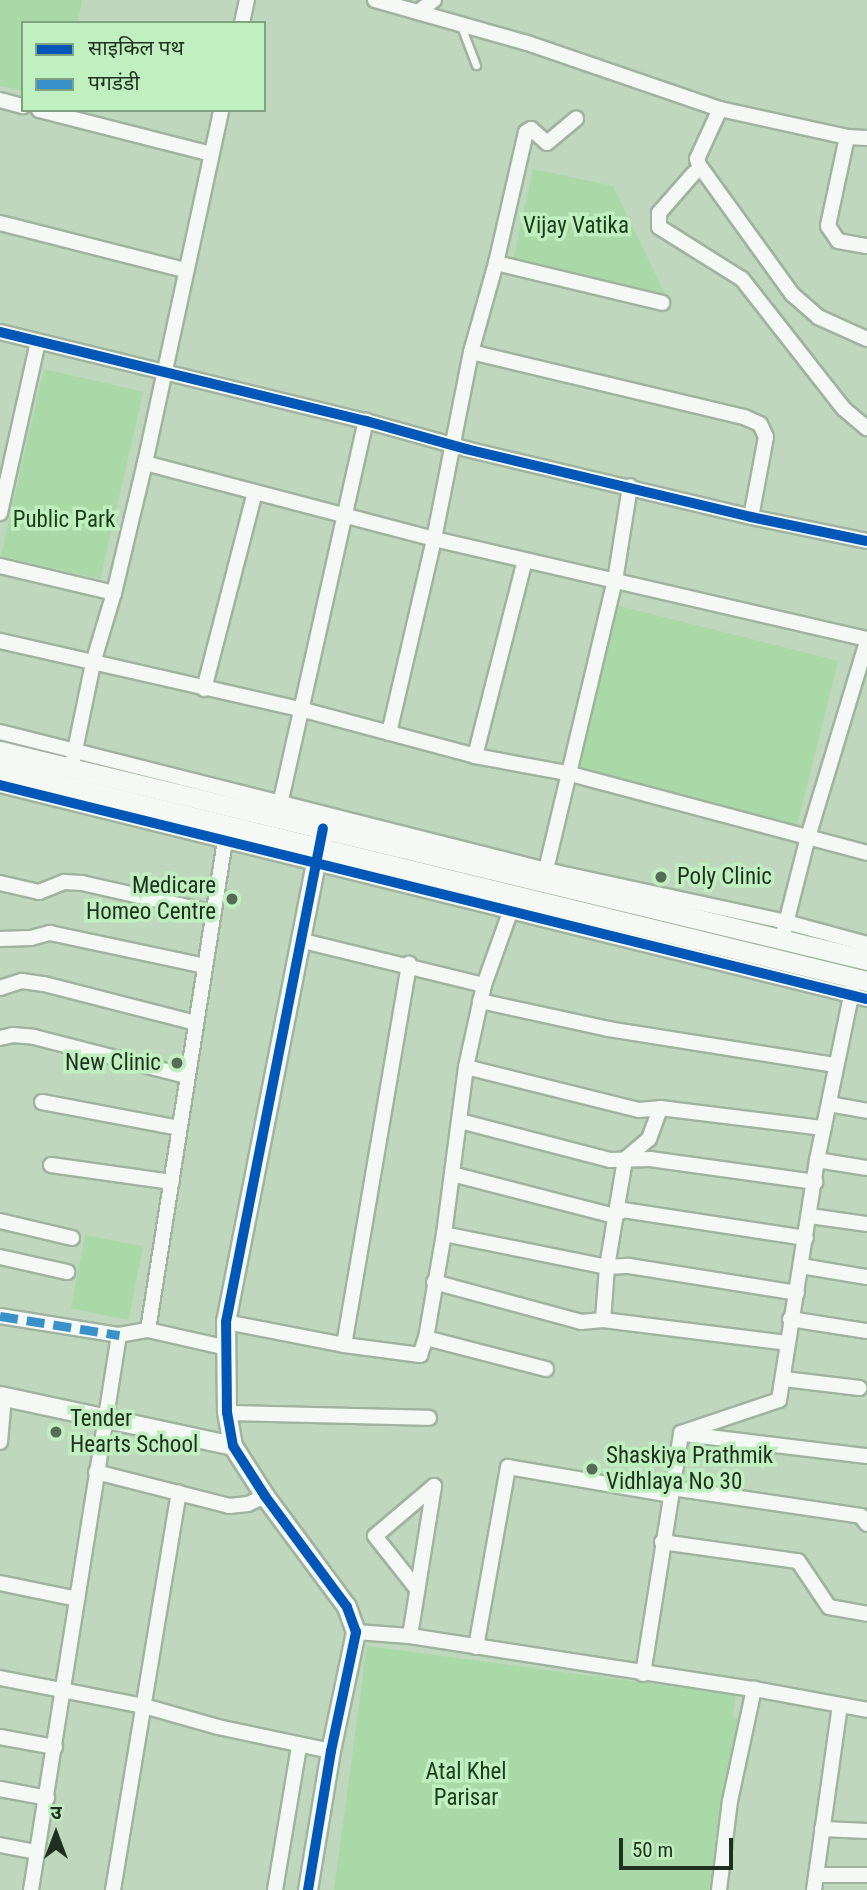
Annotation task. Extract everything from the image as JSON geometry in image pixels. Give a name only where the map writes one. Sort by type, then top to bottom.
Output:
[{"type":"main road","points":[[0,751],[73,759],[277,818],[320,846],[513,904],[858,985]]},
{"type":"main road","points":[[0,770],[226,832],[277,818]]},
{"type":"main road","points":[[320,846],[545,876],[784,931],[867,960]]},
{"type":"street","points":[[242,21],[247,0]]},
{"type":"street","points":[[375,0],[527,43],[720,109],[867,138]]},
{"type":"street","points":[[418,12],[434,0]]},
{"type":"street","points":[[0,100],[21,105]]},
{"type":"street","points":[[720,109],[697,159],[698,165],[792,295],[818,317],[867,338]]},
{"type":"street","points":[[47,112],[211,154]]},
{"type":"street","points":[[0,733],[73,759],[93,663],[114,593],[145,463],[221,112]]},
{"type":"street","points":[[389,733],[433,539],[471,352],[496,263],[526,132],[531,130],[543,142],[550,143],[576,119]]},
{"type":"street","points":[[847,136],[828,226],[838,241],[867,246]]},
{"type":"street","points":[[694,173],[659,214],[659,227],[742,279],[844,409],[867,428]]},
{"type":"street","points":[[0,223],[185,270]]},
{"type":"street","points":[[496,263],[662,303]]},
{"type":"street","points":[[0,332],[751,517],[867,541]]},
{"type":"street","points":[[0,513],[38,342]]},
{"type":"street","points":[[471,352],[744,417],[760,424],[766,437],[751,517]]},
{"type":"street","points":[[366,421],[347,517],[300,709],[277,818],[545,876],[567,773],[615,581],[630,486]]},
{"type":"street","points":[[145,463],[433,539],[867,640],[808,837],[784,931],[867,944]]},
{"type":"street","points":[[204,689],[255,492]]},
{"type":"street","points":[[475,755],[525,560]]},
{"type":"street","points":[[0,566],[114,593]]},
{"type":"street","points":[[0,641],[300,709],[475,755],[567,773],[867,853]]},
{"type":"street","points":[[0,785],[226,832],[320,846],[299,940],[226,1322],[227,1413],[233,1446],[265,1496],[348,1607],[356,1632],[331,1751],[308,1890]]},
{"type":"street","points":[[148,1330],[226,832]]},
{"type":"street","points":[[0,883],[39,892],[64,881],[82,883],[214,913]]},
{"type":"street","points":[[226,1322],[344,1345],[420,1355],[426,1338],[444,1234],[466,1067],[484,985],[513,904]]},
{"type":"street","points":[[0,939],[31,938],[50,933],[205,966]]},
{"type":"street","points":[[299,940],[409,964],[484,985]]},
{"type":"street","points":[[344,1345],[409,964]]},
{"type":"street","points":[[0,988],[22,981],[44,984],[196,1023]]},
{"type":"street","points":[[858,985],[867,999]]},
{"type":"street","points":[[681,1433],[779,1400],[784,1379],[790,1319],[797,1293],[817,1160],[835,1065],[858,985]]},
{"type":"street","points":[[480,1001],[608,1029],[835,1065]]},
{"type":"street","points":[[0,1038],[13,1035],[34,1037],[186,1076]]},
{"type":"street","points":[[466,1067],[639,1110],[660,1108],[824,1128]]},
{"type":"street","points":[[42,1102],[179,1128]]},
{"type":"street","points":[[829,1104],[867,1111]]},
{"type":"street","points":[[603,1320],[607,1267],[625,1159],[649,1139],[660,1108]]},
{"type":"street","points":[[460,1121],[610,1160],[650,1159],[815,1182]]},
{"type":"street","points":[[817,1160],[867,1168]]},
{"type":"street","points":[[51,1165],[172,1182]]},
{"type":"street","points":[[452,1174],[614,1216],[623,1210],[806,1238]]},
{"type":"street","points":[[810,1216],[867,1224]]},
{"type":"street","points":[[0,1222],[72,1238]]},
{"type":"street","points":[[444,1234],[607,1267],[629,1266],[797,1293]]},
{"type":"street","points":[[0,1258],[67,1272]]},
{"type":"street","points":[[801,1266],[867,1276]]},
{"type":"street","points":[[434,1282],[581,1322],[603,1320],[787,1343]]},
{"type":"street","points":[[0,1315],[119,1335],[148,1330],[227,1348]]},
{"type":"street","points":[[790,1319],[867,1331]]},
{"type":"street","points":[[31,1890],[119,1335]]},
{"type":"street","points":[[426,1338],[545,1369]]},
{"type":"street","points":[[784,1379],[859,1388]]},
{"type":"street","points":[[0,1442],[2,1396],[233,1446]]},
{"type":"street","points":[[227,1413],[429,1418]]},
{"type":"street","points":[[681,1433],[867,1456]]},
{"type":"street","points":[[643,1674],[681,1433]]},
{"type":"street","points":[[476,1647],[508,1466],[671,1492],[861,1516],[867,1524]]},
{"type":"street","points":[[96,1472],[229,1506],[248,1504],[265,1496]]},
{"type":"street","points":[[410,1636],[433,1486],[375,1536],[417,1589]]},
{"type":"street","points":[[113,1890],[179,1492]]},
{"type":"street","points":[[662,1542],[798,1561],[829,1607],[867,1614]]},
{"type":"street","points":[[0,1583],[77,1599]]},
{"type":"street","points":[[356,1632],[410,1636],[754,1689],[867,1710]]},
{"type":"street","points":[[0,1678],[144,1706],[299,1747],[331,1751]]},
{"type":"street","points":[[719,1890],[730,1801],[754,1689]]},
{"type":"street","points":[[840,1705],[815,1883],[867,1875]]},
{"type":"street","points":[[0,1737],[55,1747]]},
{"type":"street","points":[[275,1890],[299,1747]]},
{"type":"street","points":[[0,1789],[47,1797]]},
{"type":"street","points":[[822,1829],[867,1831]]},
{"type":"street","points":[[0,1845],[37,1852]]},
{"type":"lane","points":[[461,25],[476,65]]},
{"type":"green space","points":[[0,0],[82,0],[78,21],[21,21],[21,91],[0,86]]},
{"type":"green space","name":"Vijay Vatika","points":[[533,169],[613,186],[665,294],[513,260]]},
{"type":"green space","name":"Public Park","points":[[44,369],[143,392],[100,579],[1,556]]},
{"type":"green space","points":[[615,605],[838,661],[796,829],[573,774]]},
{"type":"green space","points":[[85,1235],[143,1246],[129,1320],[71,1309]]},
{"type":"green space","name":"Atal Khel Parisar","points":[[367,1646],[736,1695],[733,1716],[738,1718],[716,1890],[334,1890]]},
{"type":"marked path","points":[[0,1316],[119,1335]]},
{"type":"cycle path","points":[[0,332],[366,421],[466,449],[751,517],[867,541]]},
{"type":"cycle path","points":[[0,785],[867,999]]},
{"type":"cycle path","points":[[308,1890],[331,1751],[356,1632],[347,1607],[265,1496],[233,1446],[227,1413],[226,1322],[323,828]]},
{"type":"place","name":"Poly Clinic","points":[[661,877]]},
{"type":"place","name":"Medicare Homeo Centre","points":[[232,899]]},
{"type":"place","name":"New Clinic","points":[[177,1063]]},
{"type":"place","name":"Tender Hearts School","points":[[56,1432]]},
{"type":"place","name":"Shaskiya Prathmik Vidhlaya No 30","points":[[592,1469]]}]
